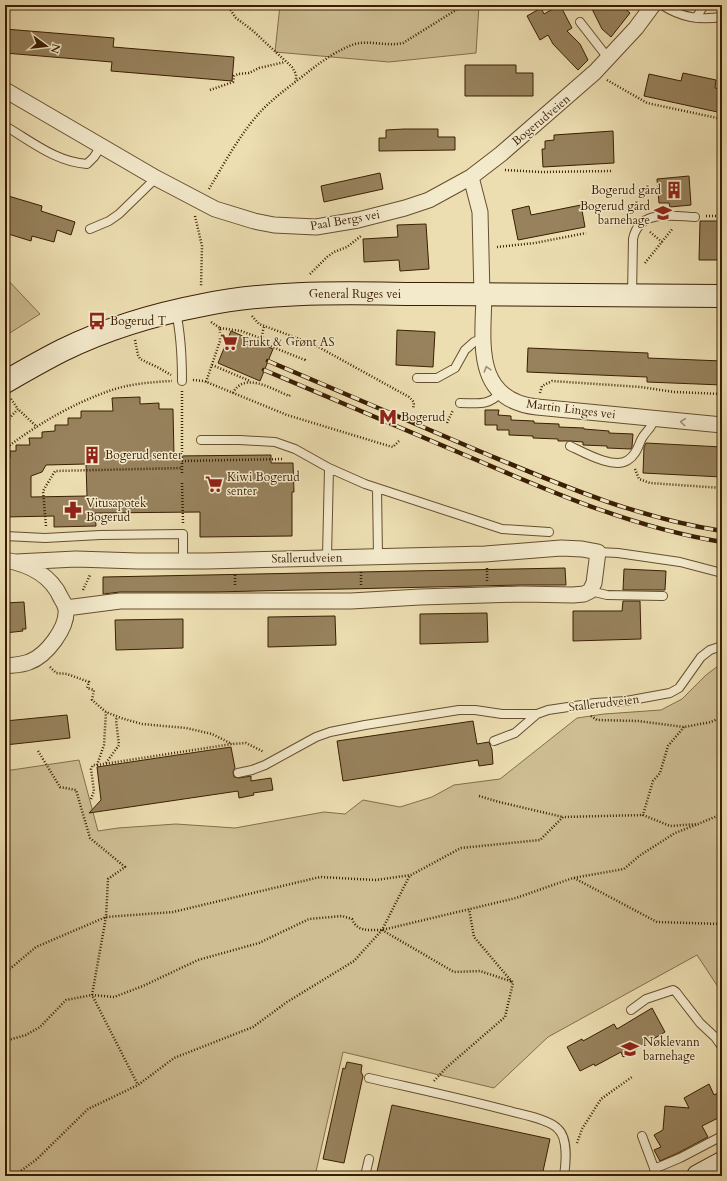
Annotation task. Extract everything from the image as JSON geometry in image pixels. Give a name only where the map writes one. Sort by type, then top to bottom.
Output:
[{"type":"main road","name":"General Ruges vei","points":[[7,390],[64,350],[90,338],[155,316],[204,304],[266,296],[361,294],[483,295],[633,286],[722,296]]},
{"type":"main road","points":[[698,1176],[722,1163]]},
{"type":"street","name":"Bogerudveien","points":[[471,176],[501,154],[583,83],[636,28],[653,5]]},
{"type":"street","name":"Paal Bergs vei","points":[[5,90],[156,178],[215,209],[254,221],[274,225],[316,227],[358,220],[429,200],[471,176]]},
{"type":"street","points":[[471,176],[480,212],[483,295]]},
{"type":"street","name":"Martin Linges vei","points":[[483,295],[483,338],[486,368],[492,383],[500,392],[513,401],[537,407],[654,419],[722,424]]},
{"type":"street","name":"Stallerudveien","points":[[11,561],[76,559],[183,561],[327,558],[485,554],[561,548],[582,548],[598,552]]},
{"type":"street","points":[[5,666],[29,662],[39,657],[55,640],[71,607],[120,601],[351,601],[420,597],[584,594],[590,591],[594,583],[598,552]]},
{"type":"street","name":"Stallerudveien","points":[[11,561],[30,567],[43,575],[71,607]]},
{"type":"lane","points":[[662,5],[680,14],[696,18],[705,19],[722,17]]},
{"type":"lane","points":[[696,18],[704,5]]},
{"type":"lane","points":[[580,22],[608,58]]},
{"type":"lane","points":[[5,126],[50,154],[77,163],[87,164],[94,157],[101,146]]},
{"type":"lane","points":[[90,229],[109,221],[119,214],[156,178]]},
{"type":"lane","points":[[633,286],[633,239],[635,231],[640,224],[650,218],[663,216],[695,217]]},
{"type":"lane","points":[[176,311],[182,345],[182,380]]},
{"type":"lane","points":[[417,378],[437,378],[455,368],[465,350],[474,342],[483,338]]},
{"type":"lane","points":[[460,403],[486,403],[496,398],[500,392]]},
{"type":"lane","points":[[570,446],[603,461],[617,464],[627,461],[634,455],[642,438],[653,425],[654,419]]},
{"type":"lane","points":[[201,440],[275,442],[295,449],[329,468],[377,488],[502,529],[549,532]]},
{"type":"lane","points":[[327,558],[329,468]]},
{"type":"lane","points":[[377,488],[378,556]]},
{"type":"lane","points":[[5,536],[46,537],[183,534],[183,561]]},
{"type":"lane","name":"Stallerudveien","points":[[598,552],[618,553],[680,562],[722,573]]},
{"type":"lane","points":[[590,591],[607,595],[663,596]]},
{"type":"lane","name":"Stallerudveien","points":[[238,773],[252,770],[274,760],[316,737],[330,732],[365,725],[459,710],[475,710],[502,714],[537,714],[548,710],[595,703],[626,701],[670,693],[679,688],[701,657],[710,650],[722,646]]},
{"type":"lane","points":[[494,741],[515,733],[537,714]]},
{"type":"lane","points":[[631,1010],[646,999],[673,990],[700,1023],[715,1037],[722,1047]]},
{"type":"lane","points":[[369,1078],[527,1116],[557,1127],[563,1134],[565,1143],[564,1176]]},
{"type":"lane","points":[[642,1136],[655,1173],[722,1136]]},
{"type":"lane","points":[[365,1176],[369,1160]]},
{"type":"path","points":[[227,5],[236,18],[252,30],[286,62],[295,72],[296,81]]},
{"type":"path","points":[[206,194],[252,122],[263,109],[296,81],[326,59],[352,45],[361,43],[395,45],[403,43],[464,5]]},
{"type":"path","points":[[210,90],[232,82],[234,76],[238,74],[249,73],[259,68],[286,62]]},
{"type":"path","points":[[603,78],[647,103],[722,118]]},
{"type":"path","points":[[511,170],[540,172],[613,171]]},
{"type":"path","points":[[197,211],[195,216],[202,246],[201,291]]},
{"type":"path","points":[[695,217],[722,216]]},
{"type":"path","points":[[633,286],[683,217]]},
{"type":"path","points":[[306,279],[327,257],[334,252],[348,247],[362,236],[358,220]]},
{"type":"path","points":[[497,247],[586,233]]},
{"type":"path","points":[[251,314],[259,324],[264,327],[304,340],[324,349],[409,397],[413,400],[413,408]]},
{"type":"path","points":[[207,320],[220,328],[241,331],[263,339]]},
{"type":"path","points":[[264,327],[262,335],[265,344],[305,360],[305,362]]},
{"type":"path","points":[[206,382],[220,341],[220,328]]},
{"type":"path","points":[[135,339],[140,359],[182,380]]},
{"type":"path","points":[[270,350],[271,346]]},
{"type":"path","points":[[212,365],[252,382],[289,396],[290,395]]},
{"type":"path","points":[[182,380],[182,475]]},
{"type":"path","points":[[5,449],[28,432],[73,407],[109,391],[126,386],[182,380],[206,382],[287,415],[389,446],[393,447],[399,441]]},
{"type":"path","points":[[537,407],[542,386],[552,381],[641,387],[674,392],[722,394]]},
{"type":"path","points":[[233,393],[236,387],[241,384],[252,382]]},
{"type":"path","points":[[7,390],[18,409],[37,427]]},
{"type":"path","points":[[5,422],[18,409]]},
{"type":"path","points":[[634,455],[636,470],[640,479],[650,483],[722,488]]},
{"type":"path","points":[[182,460],[312,458]]},
{"type":"path","points":[[46,537],[43,491],[55,471],[182,468]]},
{"type":"path","points":[[182,483],[183,534]]},
{"type":"path","points":[[71,607],[91,573],[101,560]]},
{"type":"path","points":[[361,577],[361,589]]},
{"type":"path","points":[[48,665],[56,673],[67,674],[89,682],[87,688],[94,690],[92,700],[106,712],[117,717],[142,724],[186,728],[212,734],[232,744]]},
{"type":"path","points":[[576,706],[597,720],[638,721],[684,727],[711,722],[722,717]]},
{"type":"path","points":[[96,765],[104,745],[106,712]]},
{"type":"path","points":[[106,763],[119,745],[116,720],[117,717]]},
{"type":"path","points":[[643,815],[653,782],[660,773],[668,746],[684,727]]},
{"type":"path","points":[[91,799],[94,790],[91,769],[93,765],[232,744],[248,744],[259,749],[274,760]]},
{"type":"path","points":[[38,751],[60,787],[76,790],[90,838],[126,867],[108,879],[106,917],[92,995],[138,1085]]},
{"type":"path","points":[[479,796],[563,817],[643,815],[670,826],[698,824]]},
{"type":"path","points":[[5,1041],[26,1035],[40,1026],[66,1000],[92,995],[114,997],[143,986],[198,960],[259,943],[309,919],[342,916],[352,919],[354,924],[362,930],[382,930],[469,910],[516,898],[573,878],[624,868],[639,856],[675,833],[722,814]]},
{"type":"path","points":[[5,973],[36,947],[106,917],[172,912],[320,877],[376,880],[410,875],[461,848],[540,840],[563,817]]},
{"type":"path","points":[[14,1176],[37,1159],[88,1109],[138,1085],[174,1058],[253,1027],[287,1002],[354,961],[382,930],[410,875]]},
{"type":"path","points":[[573,878],[657,922],[722,924]]},
{"type":"path","points":[[469,910],[474,937],[513,982]]},
{"type":"path","points":[[382,930],[454,972],[480,971],[513,982]]},
{"type":"path","points":[[426,1091],[447,1067],[504,1017],[513,982]]},
{"type":"path","points":[[565,1159],[569,1157],[577,1145],[582,1129],[601,1099],[632,1077]]},
{"type":"shaded area","points":[[280,5],[479,5],[476,53],[389,62],[275,52]]},
{"type":"shaded area","points":[[5,277],[40,314],[5,336]]},
{"type":"shaded area","points":[[722,663],[722,993],[697,955],[548,1037],[494,1088],[343,1052],[315,1176],[5,1176],[5,771],[79,760],[98,831],[118,828],[176,824],[235,828],[324,812],[345,814],[363,800],[400,807],[432,797],[454,785],[500,779],[577,718],[604,714],[661,710],[682,699],[706,675]]},
{"type":"building","points":[[560,5],[572,28],[567,31],[580,44],[588,60],[578,70],[553,44],[548,35],[540,40],[527,16],[541,8],[544,14]]},
{"type":"building","points":[[590,5],[621,5],[630,13],[611,37],[602,29]]},
{"type":"building","points":[[5,29],[114,38],[113,47],[234,57],[232,81],[111,71],[112,62],[5,53]]},
{"type":"building","points":[[465,65],[516,65],[516,73],[533,73],[533,96],[465,96]]},
{"type":"building","points":[[683,73],[716,80],[715,88],[722,89],[722,113],[644,96],[649,74],[681,81]]},
{"type":"building","points":[[438,129],[438,137],[455,137],[455,150],[379,151],[379,138],[386,138],[386,130]]},
{"type":"building","points":[[613,131],[614,163],[543,167],[542,149],[545,149],[545,141],[554,140],[554,135]]},
{"type":"building","points":[[380,173],[383,189],[324,202],[321,186]]},
{"type":"building","name":"Bogerud gård","points":[[689,176],[691,205],[670,207],[669,203],[659,203],[657,179]]},
{"type":"building","points":[[5,195],[42,206],[41,211],[75,222],[71,235],[57,230],[54,242],[32,236],[31,241],[5,233]]},
{"type":"building","points":[[581,205],[585,227],[518,240],[512,210],[529,206],[531,215]]},
{"type":"building","points":[[700,221],[722,221],[722,260],[699,260]]},
{"type":"building","points":[[426,224],[429,269],[400,271],[399,260],[364,262],[363,239],[398,237],[397,225]]},
{"type":"building","points":[[397,330],[435,332],[433,367],[396,365]]},
{"type":"building","points":[[231,331],[273,349],[260,381],[218,363]]},
{"type":"building","points":[[528,348],[648,353],[648,358],[722,361],[722,385],[647,382],[647,377],[527,372]]},
{"type":"building","points":[[140,397],[140,404],[159,403],[159,409],[173,409],[174,456],[271,455],[271,463],[293,463],[294,492],[292,492],[292,536],[200,537],[200,512],[95,513],[96,526],[54,527],[54,516],[5,517],[5,458],[10,458],[10,451],[16,451],[16,445],[30,445],[29,438],[42,438],[42,432],[55,431],[55,425],[68,425],[68,418],[81,418],[81,411],[113,411],[112,398]],"holes":[[[86,464],[87,496],[31,497],[31,476],[42,472],[46,465]]]},
{"type":"building","points":[[485,410],[499,410],[498,415],[511,416],[511,420],[559,424],[559,427],[609,431],[609,433],[633,434],[632,447],[631,449],[607,448],[607,446],[583,445],[583,442],[558,441],[558,439],[509,435],[509,430],[497,430],[497,425],[485,425]]},
{"type":"building","points":[[646,443],[722,447],[722,477],[643,473],[644,447]]},
{"type":"building","points":[[565,568],[566,585],[213,592],[120,592],[103,594],[103,577]]},
{"type":"building","points":[[624,569],[666,571],[665,590],[623,590]]},
{"type":"building","points":[[623,601],[640,601],[641,639],[573,641],[573,611],[622,611]]},
{"type":"building","points":[[24,602],[26,629],[22,629],[23,631],[5,633],[5,603]]},
{"type":"building","points":[[487,613],[488,642],[420,644],[420,614]]},
{"type":"building","points":[[335,616],[336,645],[268,647],[268,617]]},
{"type":"building","points":[[183,619],[183,648],[116,650],[115,620]]},
{"type":"building","points":[[67,715],[70,738],[5,745],[5,721]]},
{"type":"building","points":[[473,721],[477,744],[489,742],[492,750],[493,764],[479,766],[478,760],[343,781],[337,741]]},
{"type":"building","points":[[231,747],[235,768],[233,772],[234,777],[239,778],[251,776],[251,781],[271,778],[273,790],[253,793],[254,795],[239,798],[238,791],[89,813],[101,800],[97,767]]},
{"type":"building","points":[[652,1008],[665,1032],[623,1057],[621,1052],[595,1066],[594,1064],[580,1071],[567,1047],[582,1039],[583,1041],[614,1024],[617,1029]]},
{"type":"building","points":[[347,1062],[362,1065],[361,1072],[363,1076],[344,1163],[323,1159],[343,1068],[345,1069]]},
{"type":"building","points":[[709,1084],[714,1095],[722,1091],[722,1116],[702,1126],[708,1137],[660,1161],[654,1150],[661,1147],[654,1135],[663,1130],[665,1106],[689,1108],[684,1098]]},
{"type":"building","points":[[392,1105],[550,1139],[542,1176],[376,1176]]},
{"type":"railway","points":[[268,361],[569,488],[658,517],[722,531]]},
{"type":"railway","points":[[264,370],[568,498],[659,528],[722,542]]},
{"type":"place","name":"Bogerud gård","points":[[674,190]]},
{"type":"place","name":"Bogerud gård barnehage","points":[[663,213]]},
{"type":"place","name":"Bogerud T","points":[[97,321]]},
{"type":"place","name":"Frukt & Grønt AS","points":[[229,342]]},
{"type":"place","name":"Bogerud","points":[[388,417]]},
{"type":"place","name":"Bogerud senter","points":[[92,455]]},
{"type":"place","name":"Kiwi Bogerud senter","points":[[214,484]]},
{"type":"place","name":"Vitusapotek Bogerud","points":[[73,510]]},
{"type":"place","name":"Nøklevann barnehage","points":[[630,1049]]}]
